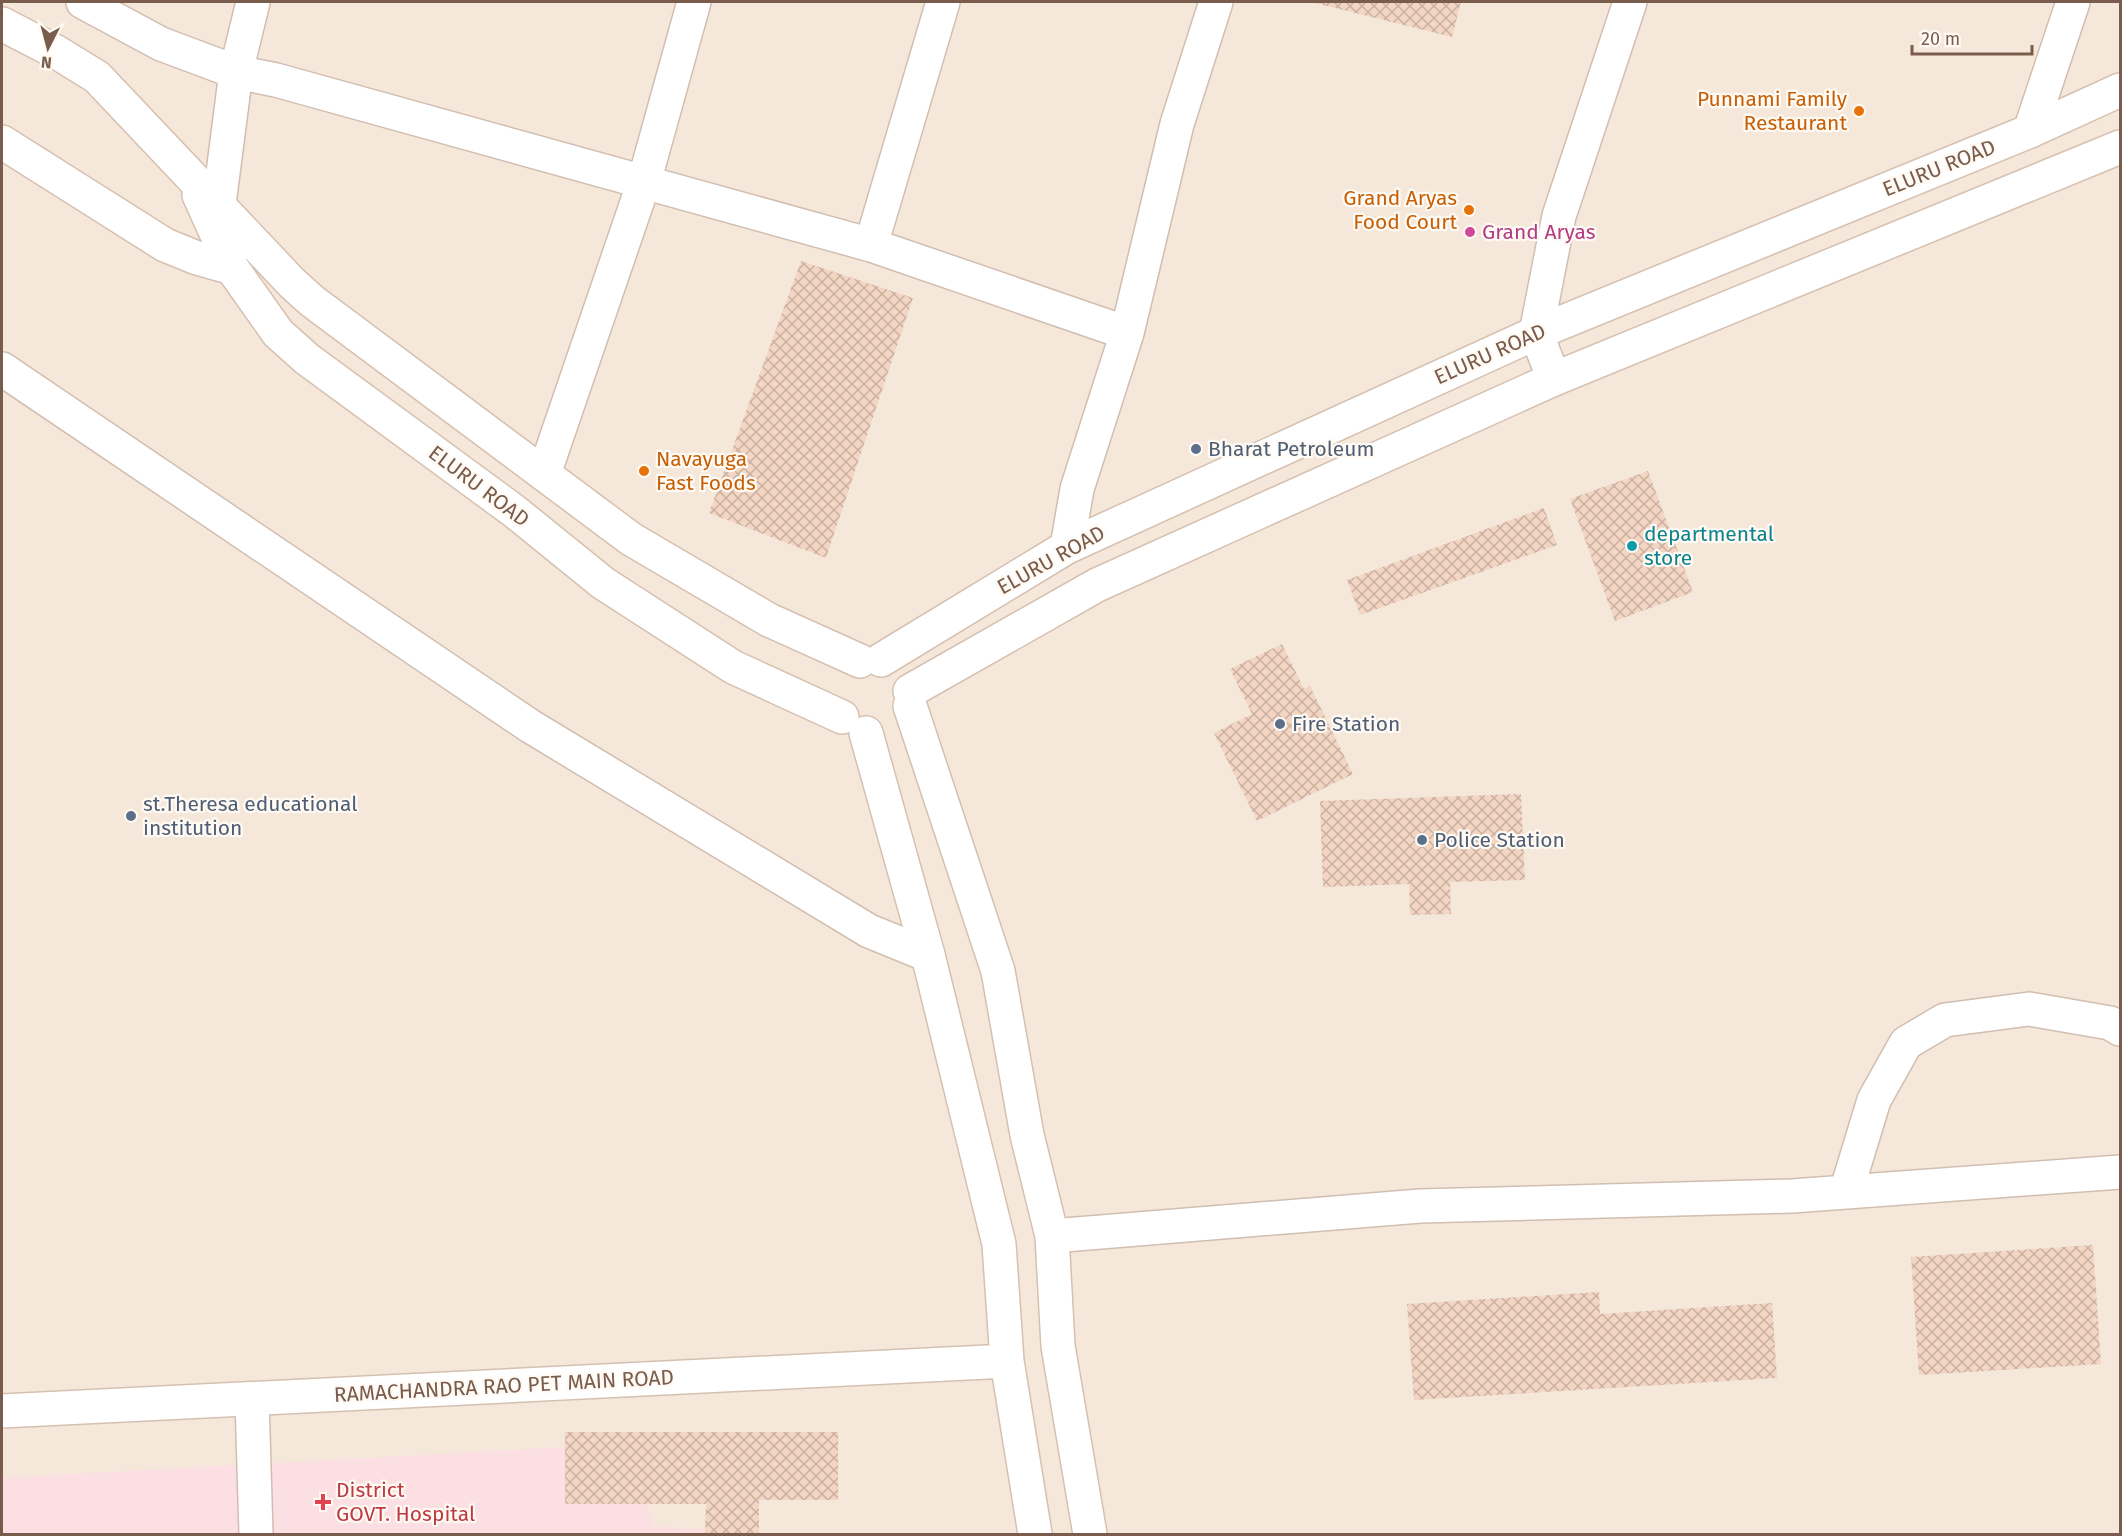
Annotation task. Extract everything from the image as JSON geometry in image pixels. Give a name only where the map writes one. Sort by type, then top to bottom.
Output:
[{"type":"street","points":[[83,2],[161,44],[236,72],[276,80],[871,245],[1127,333]]},
{"type":"street","points":[[219,204],[236,72],[253,2]]},
{"type":"street","points":[[544,474],[645,182],[694,2]]},
{"type":"street","points":[[871,245],[943,2]]},
{"type":"street","points":[[1067,547],[1077,489],[1127,333],[1177,124],[1216,2]]},
{"type":"street","points":[[1554,379],[1536,333],[1559,216],[1630,2]]},
{"type":"street","points":[[2030,131],[2073,2]]},
{"type":"street","name":"ELURU ROAD","points":[[2,24],[58,53],[97,77],[136,116],[190,177],[312,301],[631,539],[769,620],[870,661],[894,665],[905,676],[910,699],[903,719],[893,729],[880,733],[854,725],[733,667],[603,584],[514,511],[308,359],[278,333],[232,268],[190,177]]},
{"type":"street","name":"ELURU ROAD","points":[[854,725],[836,705],[836,691],[840,678],[848,668],[870,661],[1067,547],[1536,333],[2030,131],[2121,90]]},
{"type":"street","points":[[2,142],[165,245],[197,258],[232,268]]},
{"type":"street","name":"ELURU ROAD","points":[[910,699],[1097,585],[1554,379],[2121,147]]},
{"type":"street","points":[[278,333],[291,313],[312,301]]},
{"type":"street","points":[[2,369],[530,726],[869,931],[928,955]]},
{"type":"street","points":[[910,699],[928,766],[998,971],[1027,1135],[1052,1236],[1058,1346],[1090,1534]]},
{"type":"street","points":[[854,725],[928,955],[999,1244],[1007,1362],[1035,1534]]},
{"type":"street","points":[[1846,1192],[1874,1100],[1906,1043],[1916,1037],[1945,1020],[2029,1009],[2110,1023],[2121,1029]]},
{"type":"street","points":[[1052,1236],[1420,1206],[1792,1196],[2121,1172]]},
{"type":"street","name":"RAMACHANDRA RAO PET MAIN ROAD","points":[[2,1411],[1007,1362]]},
{"type":"street","points":[[252,1399],[256,1534]]},
{"type":"shaded area","points":[[2,2],[2120,2],[2120,1534],[2,1534]]},
{"type":"shaded area","name":"District GOVT. Hospital","points":[[622,1444],[654,1526],[762,1534],[2,1534],[2,1478]]},
{"type":"building","points":[[1311,2],[1461,2],[1452,37]]},
{"type":"building","points":[[801,261],[913,298],[826,558],[709,513]]},
{"type":"building","name":"departmental store","points":[[1648,471],[1693,592],[1615,621],[1570,499]]},
{"type":"building","points":[[1544,508],[1557,545],[1360,615],[1347,580]]},
{"type":"building","name":"Fire Station","points":[[1282,644],[1304,689],[1310,686],[1353,774],[1257,821],[1214,733],[1252,714],[1230,669]]},
{"type":"building","name":"Police Station","points":[[1521,794],[1525,880],[1450,882],[1451,914],[1410,915],[1409,884],[1323,887],[1320,801]]},
{"type":"building","points":[[2093,1245],[2101,1364],[1919,1375],[1911,1257]]},
{"type":"building","points":[[1599,1292],[1600,1314],[1772,1303],[1777,1378],[1414,1400],[1407,1304]]},
{"type":"building","points":[[565,1432],[838,1432],[838,1500],[759,1500],[759,1533],[705,1533],[706,1504],[565,1504]]},
{"type":"place","name":"Punnami Family Restaurant","points":[[1859,111]]},
{"type":"place","name":"Grand Aryas Food Court","points":[[1469,210]]},
{"type":"place","name":"Grand Aryas","points":[[1470,232]]},
{"type":"place","name":"Bharat Petroleum","points":[[1196,449]]},
{"type":"place","name":"Navayuga Fast Foods","points":[[644,471]]},
{"type":"place","name":"departmental store","points":[[1632,546]]},
{"type":"place","name":"Fire Station","points":[[1280,724]]},
{"type":"place","name":"st.Theresa educational institution","points":[[131,816]]},
{"type":"place","name":"Police Station","points":[[1422,840]]},
{"type":"place","name":"District GOVT. Hospital","points":[[323,1502]]}]
